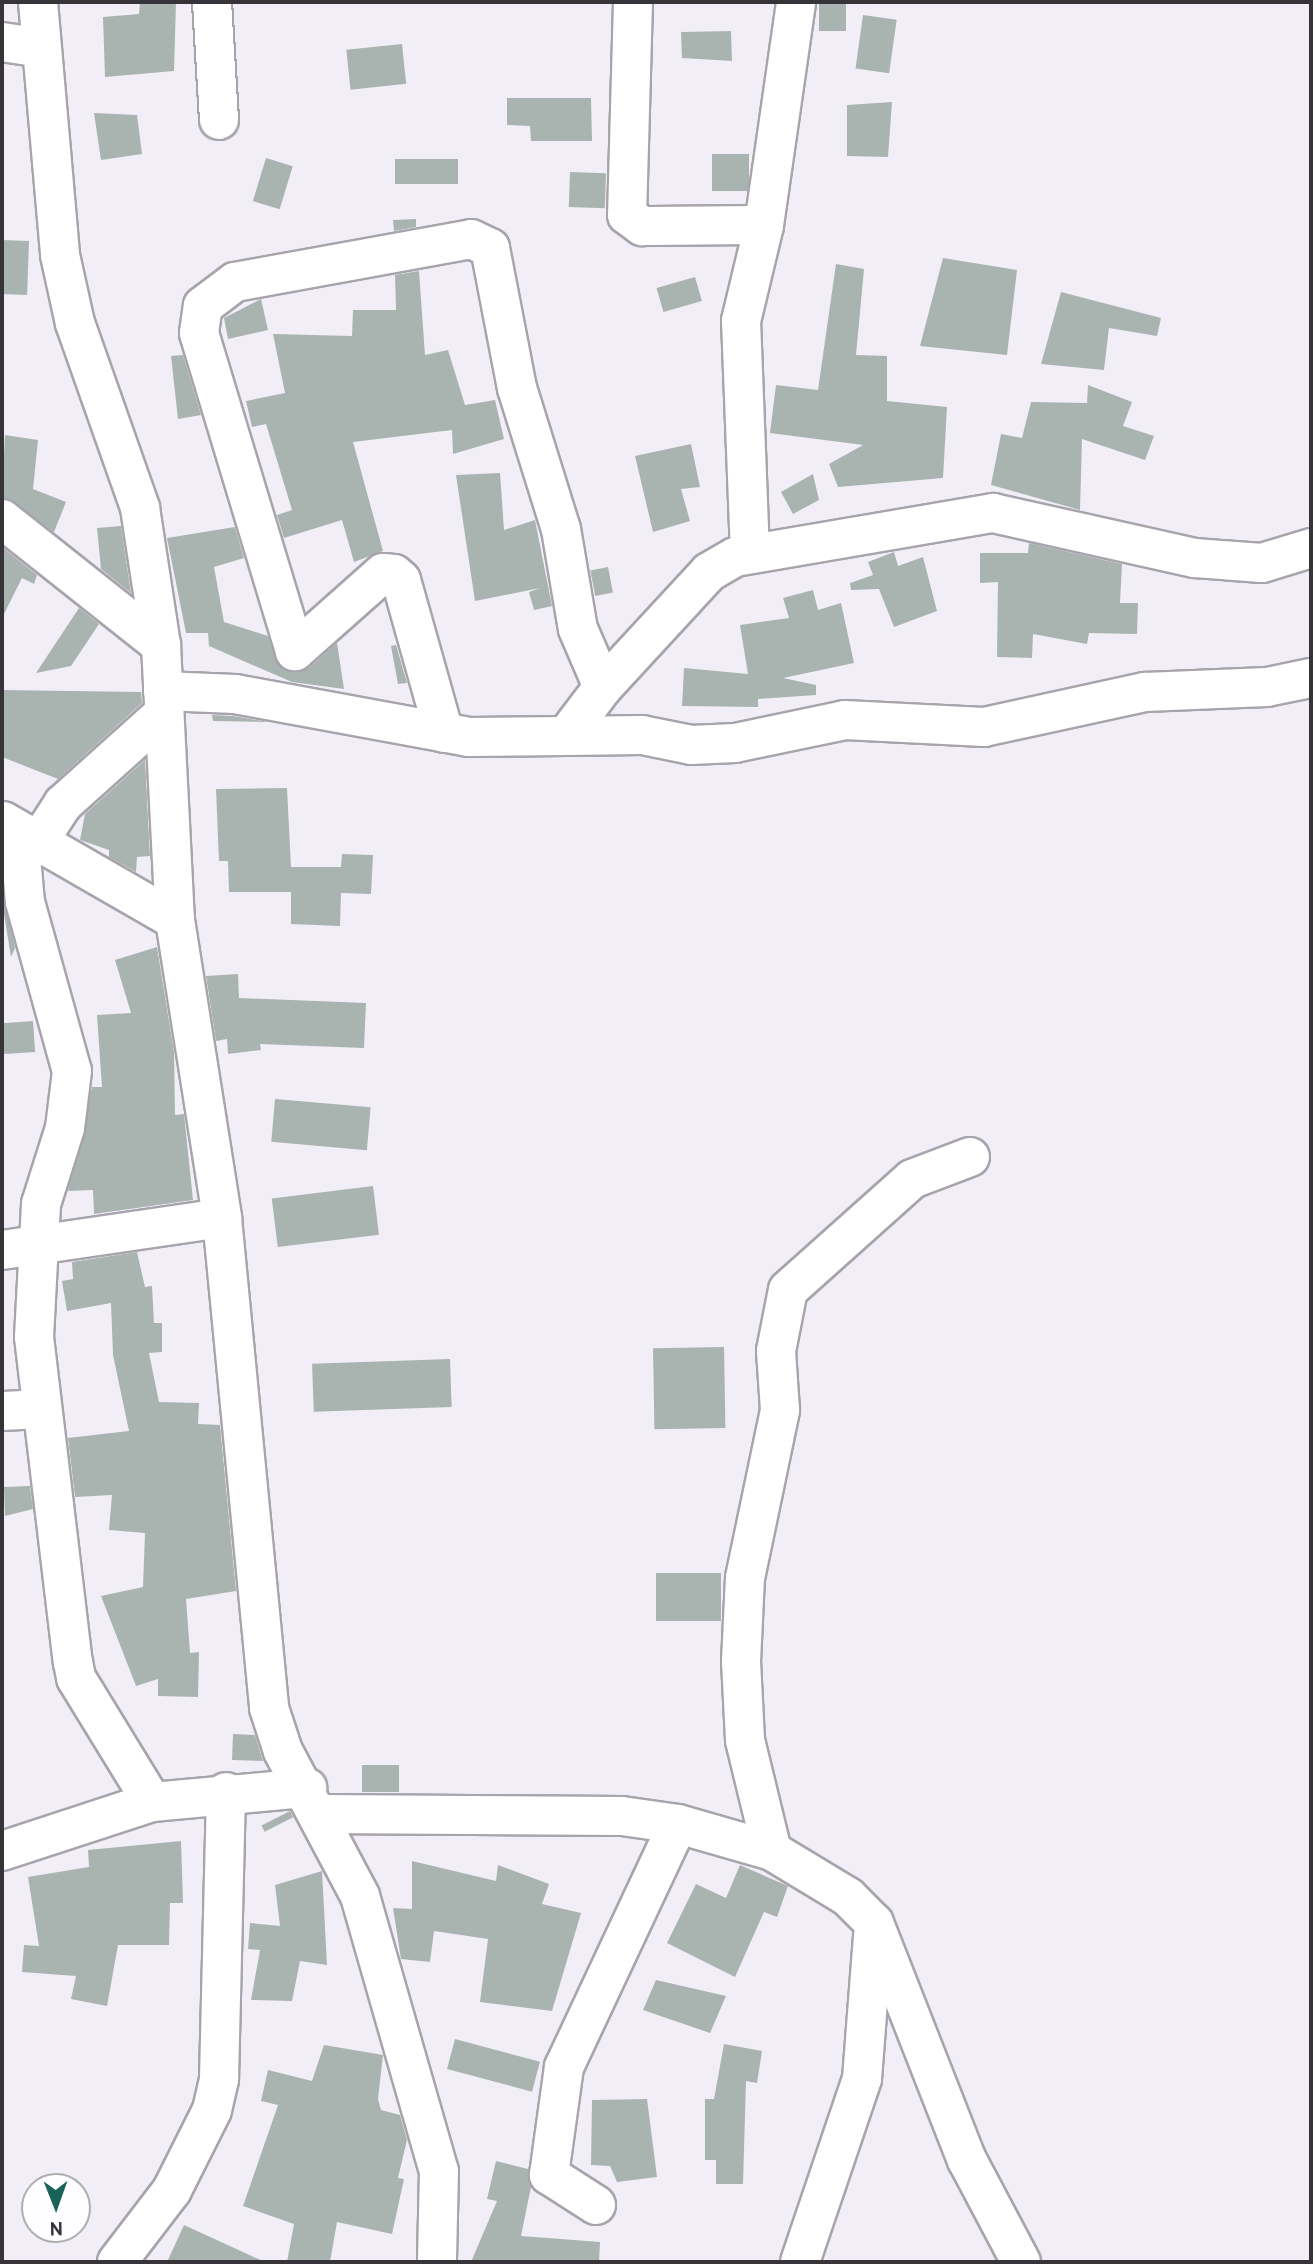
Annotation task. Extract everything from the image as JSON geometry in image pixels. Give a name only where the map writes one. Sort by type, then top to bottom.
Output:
[{"type":"street","points":[[38,2],[60,255],[75,323],[140,508],[161,645],[174,920],[222,1219],[269,1708],[283,1751],[314,1801],[360,1896],[426,2116],[442,2198],[437,2262]]},
{"type":"street","points":[[212,2],[219,120]]},
{"type":"street","points":[[633,2],[627,215],[642,226],[764,225]]},
{"type":"street","points":[[750,554],[741,321],[764,225],[796,2]]},
{"type":"street","points":[[2,42],[42,48]]},
{"type":"street","points":[[284,703],[295,651],[199,333],[203,306],[235,282],[471,239],[490,248],[517,388],[561,529],[578,629],[603,687]]},
{"type":"street","points":[[566,736],[603,687],[709,572],[750,554],[993,513],[1195,558],[1262,563],[1311,548]]},
{"type":"street","points":[[2,519],[161,645]]},
{"type":"street","points":[[295,651],[383,573],[394,574],[401,580],[444,733]]},
{"type":"street","points":[[19,833],[63,804],[164,702],[284,703],[444,733],[642,735],[691,745],[735,743],[845,720],[984,727],[1145,692],[1267,687],[1311,678]]},
{"type":"street","points":[[19,833],[174,920]]},
{"type":"street","points":[[19,833],[25,901],[72,1071],[19,1247],[34,1337],[76,1678],[152,1802]]},
{"type":"street","points":[[772,1851],[745,1740],[741,1662],[745,1578],[780,1410],[776,1351],[788,1290],[912,1179],[970,1157]]},
{"type":"street","points":[[19,1247],[222,1219]]},
{"type":"street","points":[[2,1411],[42,1409]]},
{"type":"street","points":[[117,2262],[173,2190],[200,2144],[215,2100],[226,1792]]},
{"type":"street","points":[[2,1851],[152,1802],[226,1792],[314,1801],[622,1816],[678,1824],[772,1851],[848,1897],[874,1923],[967,2160],[1021,2262]]},
{"type":"street","points":[[596,2205],[548,2175],[564,2067],[678,1824]]},
{"type":"street","points":[[800,2262],[862,2079],[874,1923]]},
{"type":"building","points":[[140,2],[176,2],[174,71],[105,77],[103,17],[139,14]]},
{"type":"building","points":[[819,2],[846,2],[846,31],[819,31]]},
{"type":"building","points":[[863,15],[897,20],[889,73],[855,68]]},
{"type":"building","points":[[731,31],[732,61],[682,58],[681,32]]},
{"type":"building","points":[[402,44],[406,84],[350,90],[346,50]]},
{"type":"building","points":[[507,98],[591,98],[592,141],[531,141],[530,126],[507,125]]},
{"type":"building","points":[[892,102],[888,157],[847,156],[847,105]]},
{"type":"building","points":[[94,113],[137,115],[142,154],[101,160]]},
{"type":"building","points":[[712,154],[749,154],[749,191],[712,191]]},
{"type":"building","points":[[266,158],[293,166],[280,209],[253,201]]},
{"type":"building","points":[[395,159],[458,159],[458,184],[395,184]]},
{"type":"building","points":[[570,172],[606,173],[605,208],[569,207]]},
{"type":"building","points":[[416,219],[416,227],[394,231],[393,220]]},
{"type":"building","points":[[2,240],[29,241],[27,295],[2,294]]},
{"type":"building","points":[[943,258],[1017,270],[1007,355],[920,346]]},
{"type":"building","points":[[836,264],[864,269],[856,355],[887,356],[887,401],[947,407],[943,478],[838,487],[829,464],[863,445],[770,433],[776,385],[818,390]]},
{"type":"building","points":[[419,271],[425,355],[448,350],[465,405],[495,400],[504,439],[453,454],[452,430],[353,442],[383,551],[354,562],[342,520],[284,538],[277,515],[292,510],[266,424],[252,427],[246,401],[285,393],[273,334],[352,336],[353,310],[396,310],[395,275]]},
{"type":"building","points":[[695,277],[702,301],[663,312],[657,288]]},
{"type":"building","points":[[1061,292],[1161,318],[1157,336],[1109,328],[1104,370],[1041,364]]},
{"type":"building","points":[[261,299],[268,330],[228,339],[224,318]]},
{"type":"building","points":[[183,355],[201,415],[178,419],[171,356]]},
{"type":"building","points":[[1088,385],[1132,402],[1123,426],[1154,436],[1145,460],[1082,439],[1080,510],[991,485],[1001,434],[1022,438],[1031,402],[1087,403]]},
{"type":"building","points":[[5,435],[38,440],[33,489],[66,502],[54,532],[2,498]]},
{"type":"building","points":[[691,444],[700,487],[681,489],[690,521],[653,532],[635,456]]},
{"type":"building","points":[[500,473],[504,530],[535,520],[552,606],[534,610],[529,592],[540,588],[475,601],[456,475]]},
{"type":"building","points":[[813,474],[819,500],[793,514],[781,492]]},
{"type":"building","points":[[121,526],[131,593],[101,569],[97,528]]},
{"type":"building","points":[[235,527],[244,558],[214,567],[224,622],[268,636],[279,666],[290,672],[309,668],[337,643],[344,689],[292,682],[209,646],[208,633],[186,633],[167,538]]},
{"type":"building","points":[[1029,543],[1122,564],[1120,603],[1138,603],[1137,634],[1089,633],[1087,644],[1033,634],[1032,658],[997,657],[998,582],[980,583],[980,553],[1028,553]]},
{"type":"building","points":[[2,547],[37,575],[34,584],[22,578],[2,618]]},
{"type":"building","points":[[894,552],[898,566],[923,557],[937,611],[894,627],[879,589],[851,590],[850,583],[873,575],[868,562]]},
{"type":"building","points":[[608,567],[613,593],[595,596],[590,570]]},
{"type":"building","points":[[813,590],[818,610],[841,603],[854,663],[783,678],[816,685],[816,695],[758,699],[758,707],[682,706],[684,668],[748,674],[740,625],[789,618],[783,598]]},
{"type":"building","points":[[79,608],[99,624],[71,666],[36,673]]},
{"type":"building","points":[[396,645],[407,683],[398,684],[391,646]]},
{"type":"building","points":[[2,690],[141,692],[142,703],[58,779],[2,757]]},
{"type":"building","points":[[212,715],[233,716],[268,722],[213,721]]},
{"type":"building","points":[[145,760],[150,856],[137,857],[136,872],[109,857],[109,850],[80,840],[85,814]]},
{"type":"building","points":[[287,788],[291,867],[341,867],[342,854],[373,855],[371,894],[341,893],[340,926],[291,924],[291,892],[229,892],[228,861],[219,861],[216,789]]},
{"type":"building","points":[[2,887],[15,948],[11,957],[2,902]]},
{"type":"building","points":[[157,947],[174,1052],[175,1115],[184,1114],[193,1200],[94,1214],[93,1190],[68,1191],[92,1087],[102,1087],[97,1015],[131,1013],[115,960]]},
{"type":"building","points":[[238,974],[239,998],[366,1003],[364,1048],[260,1044],[261,1050],[228,1054],[227,1039],[216,1041],[206,976]]},
{"type":"building","points":[[33,1021],[35,1052],[4,1054],[2,1023]]},
{"type":"building","points":[[275,1099],[371,1107],[367,1150],[271,1142]]},
{"type":"building","points":[[373,1186],[379,1235],[278,1247],[272,1198]]},
{"type":"building","points":[[137,1252],[145,1287],[152,1286],[154,1323],[162,1323],[162,1352],[149,1353],[159,1402],[199,1403],[198,1424],[220,1425],[236,1591],[186,1599],[190,1653],[199,1652],[198,1697],[158,1696],[158,1679],[136,1686],[101,1596],[143,1587],[145,1533],[109,1530],[112,1495],[75,1497],[68,1438],[129,1431],[113,1355],[111,1303],[67,1311],[62,1281],[73,1279],[72,1262]]},
{"type":"building","points":[[724,1347],[725,1428],[654,1429],[653,1348]]},
{"type":"building","points":[[450,1359],[452,1407],[314,1412],[312,1364]]},
{"type":"building","points":[[30,1486],[33,1509],[5,1516],[4,1487]]},
{"type":"building","points":[[656,1573],[721,1573],[721,1621],[656,1621]]},
{"type":"building","points":[[233,1734],[255,1735],[263,1761],[232,1760]]},
{"type":"building","points":[[362,1765],[399,1765],[399,1792],[362,1792]]},
{"type":"building","points":[[290,1811],[293,1817],[265,1832],[261,1826]]},
{"type":"building","points":[[181,1841],[183,1903],[170,1903],[169,1945],[118,1945],[107,2006],[71,1999],[76,1976],[22,1972],[24,1945],[39,1946],[28,1877],[89,1867],[88,1850]]},
{"type":"building","points":[[412,1861],[496,1881],[498,1865],[549,1884],[542,1904],[581,1913],[552,2011],[480,2002],[488,1939],[434,1931],[430,1962],[401,1959],[393,1908],[412,1909]]},
{"type":"building","points":[[740,1865],[788,1886],[777,1917],[764,1912],[735,1977],[667,1943],[696,1884],[726,1898]]},
{"type":"building","points":[[322,1871],[327,1965],[300,1961],[292,2001],[251,2000],[260,1950],[248,1949],[250,1923],[280,1926],[275,1885]]},
{"type":"building","points":[[656,1980],[726,1996],[710,2033],[643,2010]]},
{"type":"building","points":[[455,2039],[540,2062],[532,2092],[447,2069]]},
{"type":"building","points":[[724,2044],[762,2051],[757,2083],[746,2081],[743,2184],[716,2184],[716,2160],[705,2160],[705,2099],[714,2099]]},
{"type":"building","points":[[324,2045],[383,2055],[378,2099],[381,2110],[400,2115],[407,2140],[398,2178],[404,2179],[392,2234],[337,2222],[330,2262],[287,2262],[294,2224],[243,2206],[278,2105],[261,2101],[268,2070],[312,2081]]},
{"type":"building","points":[[647,2099],[657,2177],[617,2182],[610,2166],[591,2165],[592,2100]]},
{"type":"building","points":[[496,2161],[528,2169],[531,2187],[521,2236],[600,2242],[599,2262],[471,2262],[497,2201],[487,2199]]},
{"type":"building","points":[[184,2225],[265,2262],[167,2262]]}]
